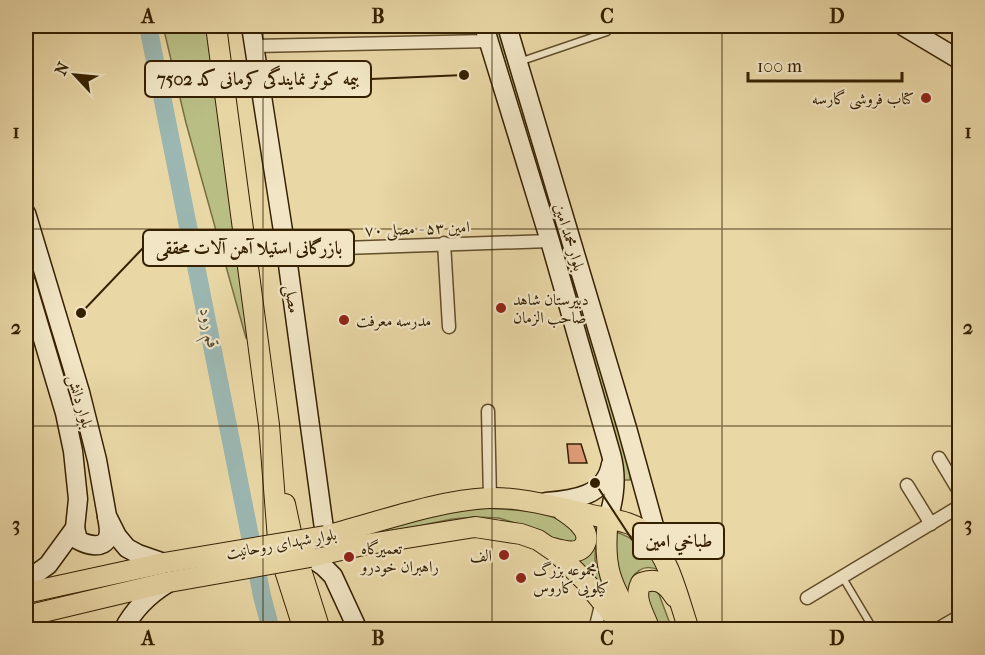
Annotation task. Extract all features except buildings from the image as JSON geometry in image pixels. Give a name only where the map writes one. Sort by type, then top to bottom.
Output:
[{"type":"main road","points":[[216,26],[269,424],[279,552],[304,630]]},
{"type":"main road","name":"مصلی","points":[[251,26],[286,250],[325,536]]},
{"type":"main road","name":"بلوار محمد امین","points":[[507,26],[662,553]]},
{"type":"main road","points":[[903,26],[960,60]]},
{"type":"main road","name":"بلوار محمد امین","points":[[486,33],[550,241],[611,454],[615,471],[613,506],[608,519]]},
{"type":"main road","name":"بلوار دانش","points":[[26,213],[80,392],[97,460],[107,516],[117,536],[127,548],[164,563]]},
{"type":"main road","name":"بلوار دانش","points":[[26,282],[65,413],[73,451],[78,499],[75,528]]},
{"type":"main road","points":[[269,424],[295,550],[320,630]]},
{"type":"main road","points":[[536,502],[579,497],[601,487],[610,469],[611,454]]},
{"type":"main road","points":[[614,483],[627,490],[633,489],[641,479]]},
{"type":"main road","name":"بلوار شهدای روحانیت","points":[[26,593],[164,563],[325,536],[451,503],[490,498],[536,502],[633,526],[646,533],[662,553]]},
{"type":"main road","points":[[546,546],[578,551],[584,548],[587,540],[581,525],[560,508]]},
{"type":"main road","points":[[75,528],[78,540],[89,545],[98,545],[108,537],[107,516]]},
{"type":"main road","points":[[608,519],[605,556],[610,581],[638,630]]},
{"type":"main road","name":"بلوار شهدای روحانیت","points":[[26,616],[169,582],[310,557],[363,545],[475,527],[521,534],[538,540],[546,546]]},
{"type":"main road","points":[[26,581],[48,565],[75,528]]},
{"type":"main road","points":[[546,546],[557,553],[602,601],[625,630]]},
{"type":"main road","points":[[662,553],[689,630]]},
{"type":"main road","points":[[310,557],[333,576],[358,630]]},
{"type":"main road","points":[[650,630],[638,602],[638,589],[641,583],[651,579],[662,582],[682,610]]},
{"type":"main road","points":[[123,629],[133,612],[144,600],[169,582]]},
{"type":"street","points":[[255,46],[486,33]]},
{"type":"street","name":"امین ۵۳ - مصلی ۷۰","points":[[286,250],[550,241]]},
{"type":"street","points":[[444,243],[449,327]]},
{"type":"street","points":[[488,411],[490,498]]},
{"type":"street","points":[[939,458],[960,493]]},
{"type":"street","points":[[907,485],[931,524]]},
{"type":"street","points":[[807,597],[843,578],[960,506]]},
{"type":"street","points":[[595,630],[602,601]]},
{"type":"street","points":[[936,630],[960,616]]},
{"type":"lane","points":[[518,62],[607,32]]},
{"type":"lane","points":[[843,578],[874,630]]},
{"type":"green space","points":[[163,26],[211,26],[255,335],[246,338],[186,123]]},
{"type":"green space","points":[[489,26],[497,26],[622,441],[630,480],[622,480]]},
{"type":"green space","points":[[477,508],[530,512],[556,518],[579,530],[578,542],[563,544],[534,529],[499,518],[477,517],[452,519],[365,537],[365,530],[423,516]]},
{"type":"green space","points":[[581,523],[596,526],[595,560],[607,597],[573,558]]},
{"type":"green space","points":[[615,532],[641,546],[659,570],[645,568],[635,574],[632,579],[631,591],[639,615],[616,572]]},
{"type":"green space","points":[[657,589],[672,629],[658,629],[643,590]]},
{"type":"waterway","name":"قم رود","points":[[148,26],[262,596],[271,630]]},
{"type":"place","name":"بیمه کوثر نمایندگی کرمانی کد 7502","points":[[464,75]]},
{"type":"place","name":"کتاب فروشی گارسه","points":[[926,98]]},
{"type":"place","name":"دبیرستان شاهد صاحب الزمان","points":[[501,308]]},
{"type":"place","name":"بازرگانی استیلا آهن آلات محققی","points":[[81,313]]},
{"type":"place","name":"مدرسه معرفت","points":[[344,320]]},
{"type":"place","name":"طباخي امين","points":[[595,483]]},
{"type":"place","name":"الف","points":[[504,555]]},
{"type":"place","name":"تعمیرگاه راهبران خودرو","points":[[349,557]]},
{"type":"place","name":"مجموعه بزرگ کیلویی کاروس","points":[[521,578]]}]
